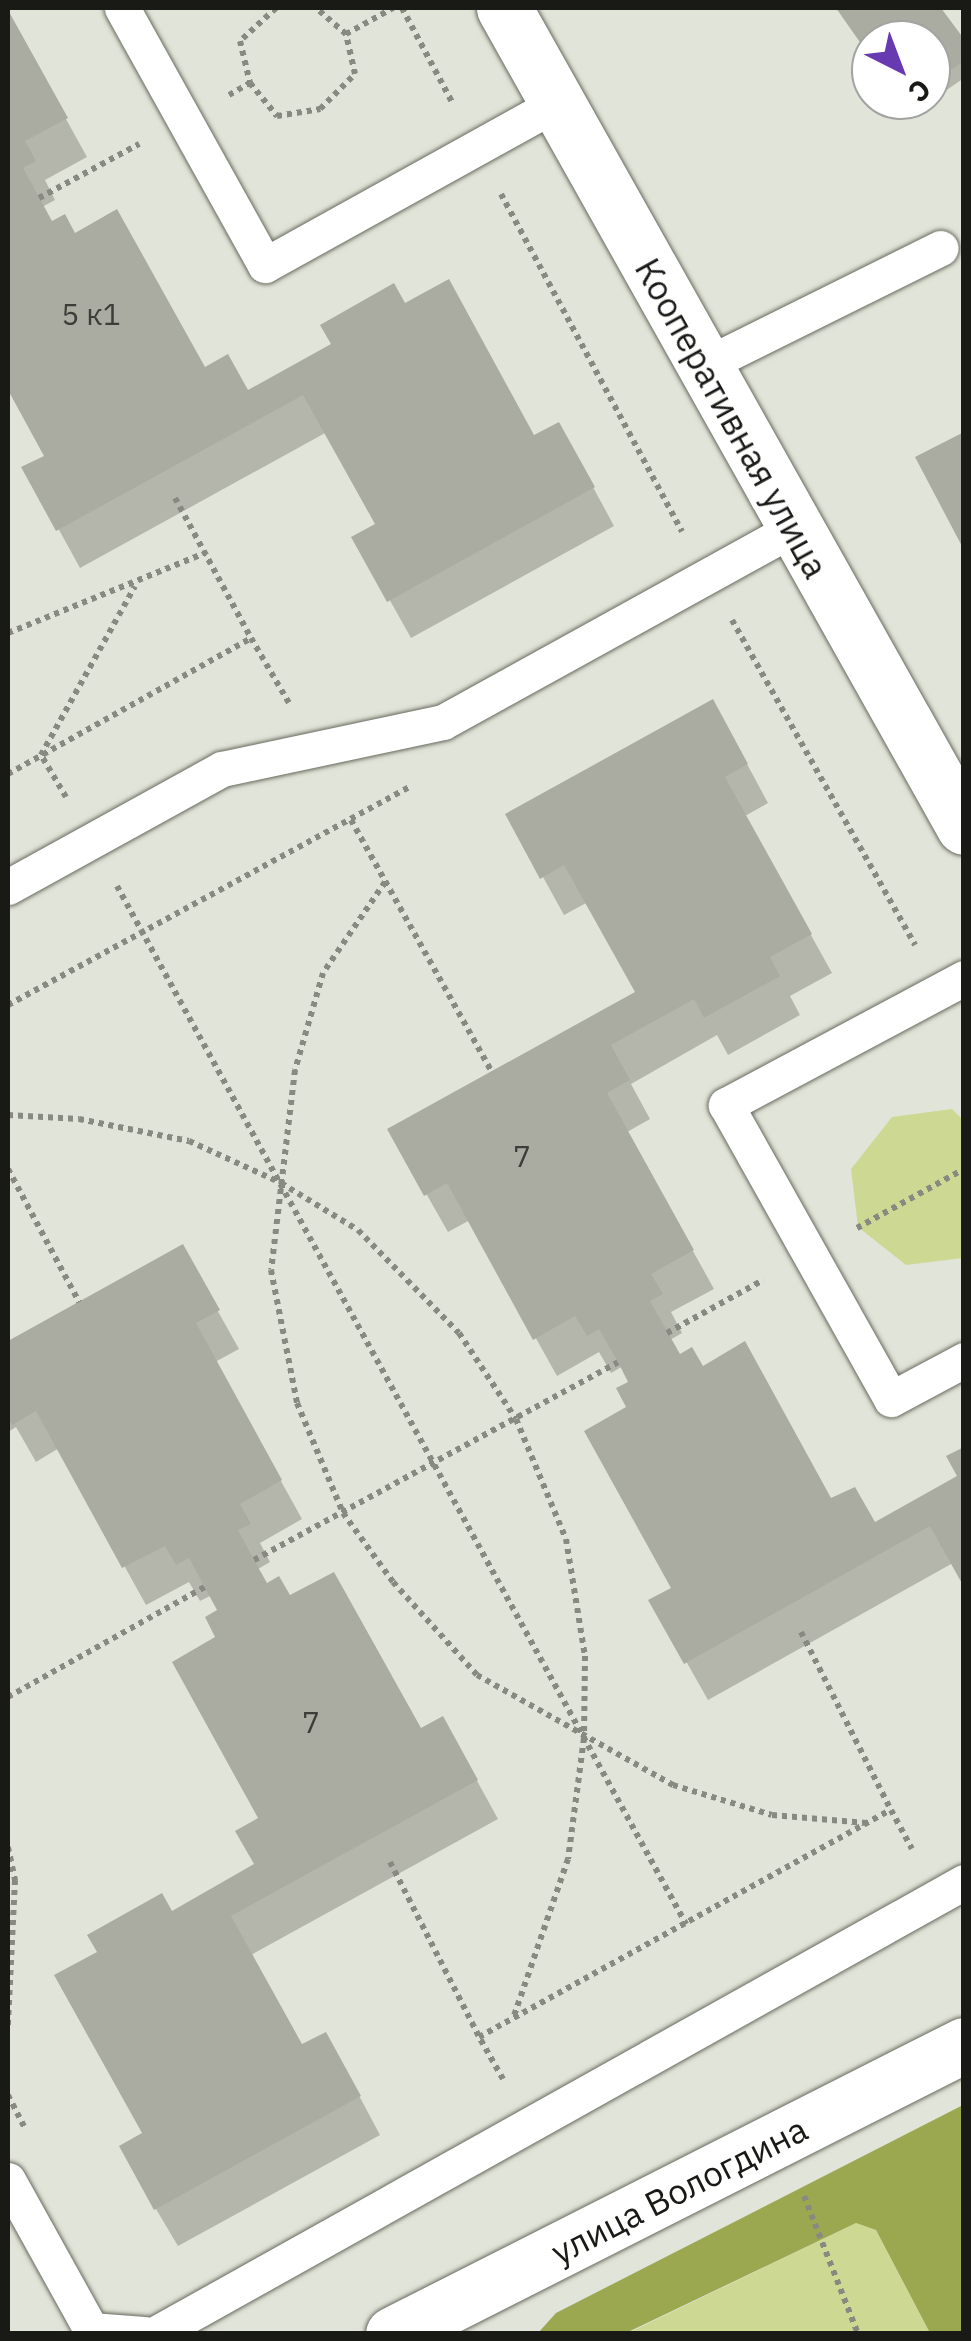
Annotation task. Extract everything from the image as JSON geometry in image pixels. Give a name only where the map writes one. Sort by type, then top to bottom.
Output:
[{"type":"street","name":"Кооперативная улица","points":[[504,8],[792,530],[964,827]]},
{"type":"street","name":"улица Вологдина","points":[[393,2334],[466,2316],[782,2139],[964,2045]]},
{"type":"lane","points":[[122,8],[264,265],[558,103]]},
{"type":"lane","points":[[704,365],[941,248]]},
{"type":"lane","points":[[8,888],[222,769],[443,722],[792,530]]},
{"type":"lane","points":[[952,983],[726,1105],[891,1399],[964,1360]]},
{"type":"lane","points":[[155,2334],[964,1882]]},
{"type":"lane","points":[[8,2180],[91,2330],[144,2334]]},
{"type":"path","points":[[276,8],[240,41],[250,84],[277,116],[320,109],[355,74],[346,34],[316,8]]},
{"type":"path","points":[[346,34],[393,8]]},
{"type":"path","points":[[402,8],[686,537],[668,547]]},
{"type":"path","points":[[175,498],[293,710]]},
{"type":"path","points":[[8,632],[136,586],[205,552]]},
{"type":"path","points":[[41,755],[136,586]]},
{"type":"path","points":[[711,624],[728,614],[952,983]]},
{"type":"path","points":[[8,774],[251,638]]},
{"type":"path","points":[[41,755],[142,931],[686,1924]]},
{"type":"path","points":[[8,1005],[419,782]]},
{"type":"path","points":[[350,819],[492,1072]]},
{"type":"path","points":[[385,882],[322,973],[295,1070],[271,1270],[297,1403],[343,1512],[393,1582],[477,1675],[673,1786],[772,1815],[868,1823]]},
{"type":"path","points":[[8,1115],[78,1119],[189,1141],[280,1183],[371,1243],[459,1333],[516,1419],[566,1539],[585,1656],[584,1738],[568,1858],[512,2019]]},
{"type":"path","points":[[8,1170],[79,1302]]},
{"type":"path","points":[[254,1560],[618,1362]]},
{"type":"path","points":[[8,1697],[204,1586]]},
{"type":"path","points":[[800,1632],[920,1864]]},
{"type":"path","points":[[479,2036],[891,1810]]},
{"type":"path","points":[[8,1846],[15,1919],[8,2025]]},
{"type":"path","points":[[390,1862],[510,2092]]},
{"type":"path","points":[[8,2095],[35,2146]]},
{"type":"path","points":[[782,2139],[858,2334]]},
{"type":"green space","points":[[952,1109],[963,1120],[963,1258],[906,1265],[858,1227],[851,1169],[892,1117]]},
{"type":"green space","points":[[963,2105],[963,2333],[930,2333],[876,2230],[856,2223],[626,2333],[538,2333],[556,2313]]},
{"type":"green space","points":[[856,2223],[876,2230],[930,2333],[626,2334]]},
{"type":"building","points":[[836,8],[941,8],[950,20],[851,20],[851,29]]},
{"type":"building","points":[[8,10],[68,118],[25,141],[36,161],[23,168],[52,221],[65,214],[75,233],[117,209],[205,367],[228,354],[248,390],[331,344],[320,325],[394,283],[405,303],[449,279],[534,435],[559,422],[595,487],[387,602],[351,537],[375,524],[303,395],[56,531],[21,467],[44,456],[8,390]]},
{"type":"building","points":[[951,21],[964,39],[964,61],[951,70]]},
{"type":"building","points":[[964,432],[964,550],[915,457]]},
{"type":"building","points":[[713,699],[748,764],[725,777],[812,934],[770,957],[780,976],[704,1018],[694,999],[611,1045],[630,1080],[607,1093],[694,1250],[651,1274],[663,1294],[650,1301],[680,1354],[692,1347],[703,1366],[745,1341],[831,1498],[855,1487],[875,1522],[957,1476],[946,1456],[964,1447],[964,1587],[930,1526],[684,1664],[648,1600],[671,1588],[584,1431],[626,1407],[616,1388],[628,1382],[618,1362],[599,1329],[587,1336],[575,1316],[533,1340],[447,1183],[424,1196],[387,1129],[635,992],[564,865],[540,879],[505,814]]},
{"type":"building","points":[[183,1244],[220,1310],[196,1323],[282,1480],[240,1504],[251,1524],[238,1530],[254,1560],[267,1583],[279,1576],[290,1595],[334,1572],[421,1728],[443,1716],[478,1780],[231,1916],[302,2044],[326,2032],[361,2096],[154,2210],[119,2146],[142,2133],[54,1975],[97,1952],[87,1935],[162,1893],[172,1911],[254,1864],[235,1831],[258,1818],[172,1662],[215,1637],[205,1617],[217,1610],[189,1558],[176,1565],[165,1546],[122,1568],[36,1411],[12,1425],[8,1417],[8,1341]]}]
